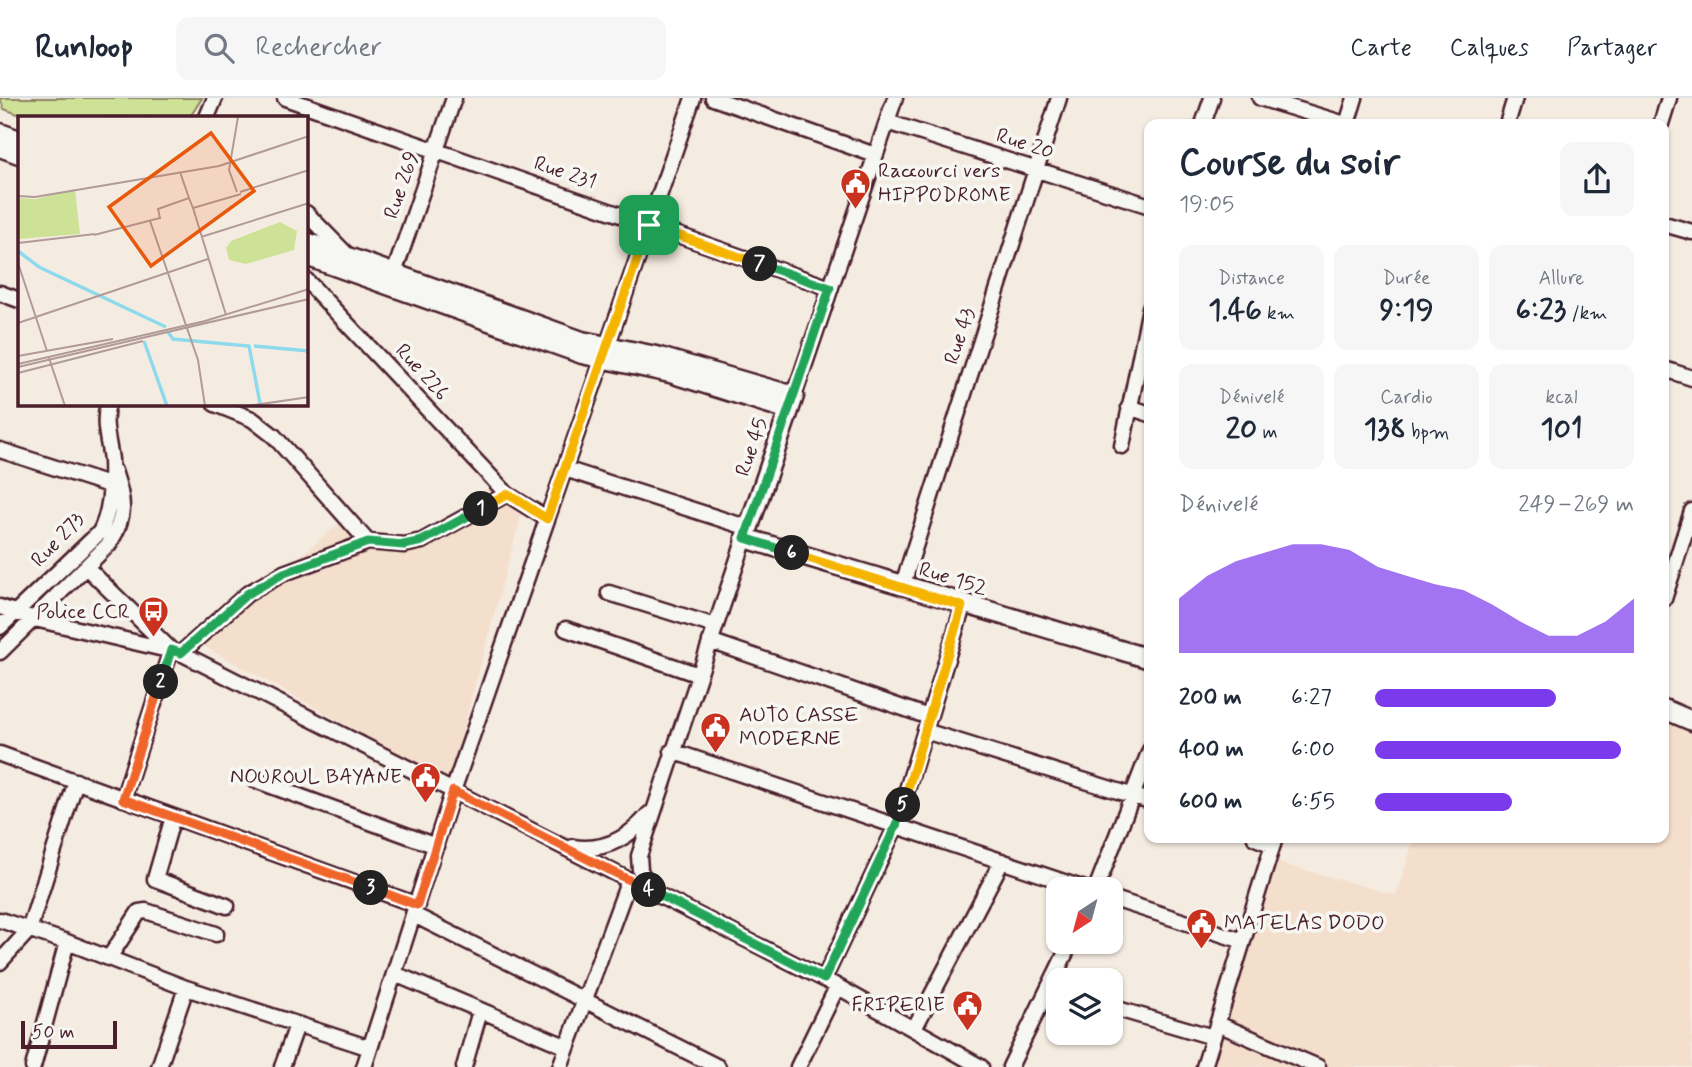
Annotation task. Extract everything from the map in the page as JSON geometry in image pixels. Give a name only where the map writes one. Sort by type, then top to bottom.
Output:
[{"type":"main road","points":[[0,133],[18,140]]},
{"type":"main road","points":[[0,147],[18,153]]},
{"type":"main road","points":[[308,243],[351,258],[391,280]]},
{"type":"main road","points":[[308,257],[582,341],[605,352],[656,356],[791,403]]},
{"type":"main road","name":"Rue 45","points":[[747,533],[791,403]]},
{"type":"main road","name":"Rue 152","points":[[747,533],[962,606],[1144,657]]},
{"type":"main road","points":[[1669,699],[1692,709]]},
{"type":"main road","points":[[1669,711],[1692,721]]},
{"type":"street","points":[[209,116],[215,98]]},
{"type":"street","name":"Rue 231","points":[[285,98],[830,288]]},
{"type":"street","name":"Rue 269","points":[[391,280],[454,98]]},
{"type":"street","points":[[363,1067],[453,791],[693,98]]},
{"type":"street","points":[[713,98],[875,155]]},
{"type":"street","name":"Rue 45","points":[[791,403],[895,98]]},
{"type":"street","name":"Rue 43","points":[[902,587],[1059,98]]},
{"type":"street","points":[[1205,119],[1212,98]]},
{"type":"street","points":[[1260,98],[1329,119]]},
{"type":"street","points":[[1348,119],[1355,98]]},
{"type":"street","points":[[1509,119],[1515,98]]},
{"type":"street","points":[[1663,119],[1669,98]]},
{"type":"street","name":"Rue 20","points":[[887,122],[1144,203]]},
{"type":"street","points":[[308,215],[351,258]]},
{"type":"street","points":[[1669,225],[1692,232]]},
{"type":"street","name":"Rue 226","points":[[308,281],[508,494],[547,519]]},
{"type":"street","points":[[0,293],[18,300]]},
{"type":"street","points":[[1122,446],[1144,345]]},
{"type":"street","points":[[1669,371],[1692,378]]},
{"type":"street","points":[[0,652],[110,544],[121,525],[123,499],[114,486],[106,428],[108,406]]},
{"type":"street","points":[[220,406],[252,419],[274,436],[368,542]]},
{"type":"street","points":[[1129,407],[1144,412]]},
{"type":"street","points":[[0,450],[114,486]]},
{"type":"street","points":[[565,470],[747,533]]},
{"type":"street","name":"Rue 273","points":[[0,627],[100,532],[109,514],[114,486]]},
{"type":"street","points":[[123,799],[176,651],[247,594],[284,573],[368,542],[404,545],[422,541],[508,494]]},
{"type":"street","points":[[1669,583],[1692,511]]},
{"type":"street","name":"Rue 45","points":[[649,889],[640,870],[639,856],[747,533]]},
{"type":"street","points":[[86,567],[176,651]]},
{"type":"street","points":[[609,593],[715,626]]},
{"type":"street","points":[[824,979],[896,826],[962,606]]},
{"type":"street","points":[[0,607],[35,619],[176,651],[824,979],[981,1067]]},
{"type":"street","points":[[566,629],[699,675]]},
{"type":"street","points":[[710,641],[927,724],[1144,799]]},
{"type":"street","points":[[673,751],[1049,877]]},
{"type":"street","points":[[0,754],[416,910],[584,1000],[718,1067]]},
{"type":"street","points":[[1101,877],[1144,768]]},
{"type":"street","points":[[255,780],[436,846]]},
{"type":"street","points":[[0,962],[29,930],[76,781]]},
{"type":"street","points":[[565,846],[588,849],[611,845],[637,828],[653,810]]},
{"type":"street","points":[[173,817],[155,878],[227,906]]},
{"type":"street","points":[[1204,1067],[1273,843]]},
{"type":"street","points":[[914,1029],[1002,861]]},
{"type":"street","points":[[560,1067],[565,1046],[629,880]]},
{"type":"street","points":[[1124,902],[1243,941]]},
{"type":"street","points":[[109,958],[139,912],[146,911],[216,934]]},
{"type":"street","points":[[0,920],[67,942],[186,988],[370,1048]]},
{"type":"street","points":[[33,1067],[67,942]]},
{"type":"street","points":[[395,974],[565,1046]]},
{"type":"street","points":[[798,1067],[837,987]]},
{"type":"street","points":[[159,1067],[186,988]]},
{"type":"street","points":[[1010,1067],[1046,1004]]},
{"type":"street","points":[[1123,1010],[1215,1030],[1318,1067]]},
{"type":"street","points":[[464,1067],[480,1011]]},
{"type":"street","points":[[282,1067],[297,1024]]},
{"type":"shaded area","points":[[488,488],[524,505],[449,781],[196,642],[345,519],[396,556]]},
{"type":"shaded area","points":[[1669,723],[1692,730],[1692,1067],[1194,1067],[1248,927],[1268,860],[1396,895],[1412,843],[1669,843]]},
{"type":"green space","points":[[0,98],[202,98],[191,116],[23,116],[4,109]]},
{"type":"place","name":"Raccourci vers HIPPODROME","points":[[855,210]]},
{"type":"place","name":"Police CCR","points":[[153,639]]},
{"type":"place","name":"AUTO CASSE MODERNE","points":[[716,754]]},
{"type":"place","name":"NOUROUL BAYANE","points":[[425,804]]},
{"type":"place","name":"MATELAS DODO","points":[[1201,950]]},
{"type":"place","name":"FRIPERIE","points":[[968,1032]]},
{"type":"route","points":[[649,225],[830,288],[745,538],[962,606],[896,826],[824,979],[453,791],[417,905],[123,799],[171,650],[181,653],[247,594],[284,573],[368,542],[404,545],[422,541],[508,494],[547,519],[649,225]]}]
